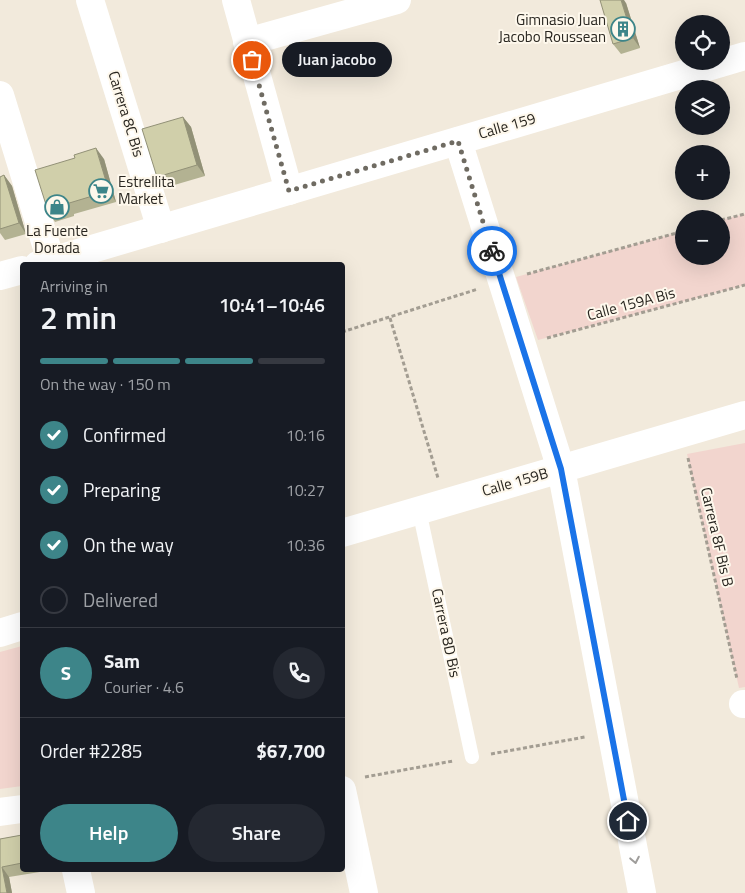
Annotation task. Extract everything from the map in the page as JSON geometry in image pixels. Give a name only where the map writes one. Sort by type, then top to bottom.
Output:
[{"type":"street","name":"Carrera 8C Bis","points":[[90,0],[161,229]]},
{"type":"street","points":[[236,0],[289,191]]},
{"type":"street","points":[[247,42],[397,0]]},
{"type":"street","name":"Calle 159","points":[[47,262],[745,56]]},
{"type":"street","points":[[2,110],[44,262]]},
{"type":"street","points":[[458,141],[561,469],[642,893]]},
{"type":"street","points":[[0,276],[20,271]]},
{"type":"street","name":"Calle 159B","points":[[345,531],[745,415]]},
{"type":"street","points":[[0,632],[20,627]]},
{"type":"street","points":[[345,804],[364,893]]},
{"type":"street","points":[[0,812],[20,809]]},
{"type":"street","points":[[76,872],[81,893]]},
{"type":"lane","name":"Carrera 8D Bis","points":[[419,510],[472,757]]},
{"type":"path","points":[[730,218],[745,214]]},
{"type":"path","name":"Calle 159A Bis","points":[[522,345],[745,285]]},
{"type":"path","points":[[390,318],[445,502]]},
{"type":"path","name":"Carrera 8F Bis B","points":[[682,433],[744,704]]},
{"type":"shaded area","points":[[745,214],[745,285],[538,340],[516,277],[675,233],[675,265],[730,265],[730,218]]},
{"type":"shaded area","points":[[745,443],[745,687],[739,688],[687,454]]},
{"type":"shaded area","points":[[20,647],[20,786],[0,789],[0,652]]},
{"type":"building","name":"Gimnasio Juan Jacobo Roussean","points":[[600,0],[621,0],[633,38],[613,44]]},
{"type":"building","points":[[183,117],[197,165],[157,177],[142,129]]},
{"type":"building","points":[[96,148],[109,191],[48,211],[35,170],[75,158],[74,155]]},
{"type":"building","points":[[4,175],[19,223],[0,229],[0,177]]},
{"type":"building","points":[[20,835],[20,863],[2,867],[7,893],[0,893],[0,839]]},
{"type":"way so far","points":[[252,60],[289,191],[458,141],[492,251]]},
{"type":"place","name":"Gimnasio Juan Jacobo Roussean","points":[[623,29]]},
{"type":"place","name":"Juan jacobo","points":[[252,60]]},
{"type":"place","name":"Estrellita Market","points":[[101,191]]},
{"type":"place","name":"La Fuente Dorada","points":[[57,207]]},
{"type":"route","points":[[492,251],[561,469],[628,821]]}]
